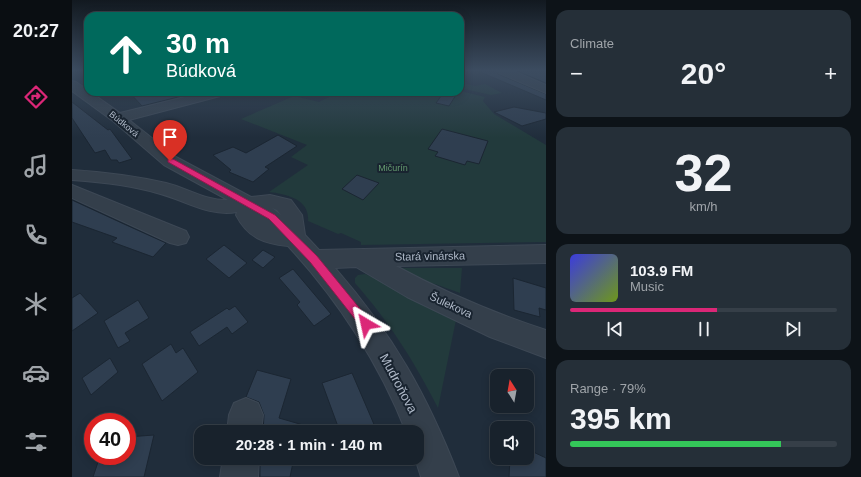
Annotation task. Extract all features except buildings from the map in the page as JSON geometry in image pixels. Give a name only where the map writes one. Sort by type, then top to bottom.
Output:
[{"type":"street","name":"Búdková","points":[[91,96],[170,161],[251,204]]},
{"type":"street","points":[[118,118],[204,96]]},
{"type":"street","points":[[72,175],[129,181],[166,189],[219,207],[268,201],[278,202],[284,205],[292,215],[304,248]]},
{"type":"street","points":[[72,191],[178,237]]},
{"type":"street","name":"Stará vinárska","points":[[251,204],[246,215],[249,222],[270,236],[304,248],[360,258],[546,254]]},
{"type":"street","name":"Mudroňova","points":[[304,248],[362,317],[397,374],[424,432],[440,477]]},
{"type":"street","name":"Šulekova","points":[[360,258],[416,289],[500,328],[546,344]]},
{"type":"street","points":[[416,289],[455,296],[546,334]]},
{"type":"street","points":[[238,477],[240,465]]},
{"type":"green space","name":"Mičurín","points":[[464,93],[469,93],[485,97],[483,101],[494,114],[546,145],[546,242],[361,245],[361,242],[308,221],[308,214],[305,207],[296,199],[283,194],[269,192],[308,165],[291,157],[307,145],[241,119],[294,96],[319,102],[331,96],[464,96]]},
{"type":"green space","points":[[483,93],[501,93],[491,95]]},
{"type":"green space","points":[[389,268],[462,268],[460,293],[435,284],[421,282]]},
{"type":"green space","points":[[365,274],[415,293],[457,315],[438,408],[401,343],[355,283],[355,278],[358,275]]},
{"type":"route","points":[[170,161],[251,204],[272,217],[314,259],[344,294],[366,324]]}]
